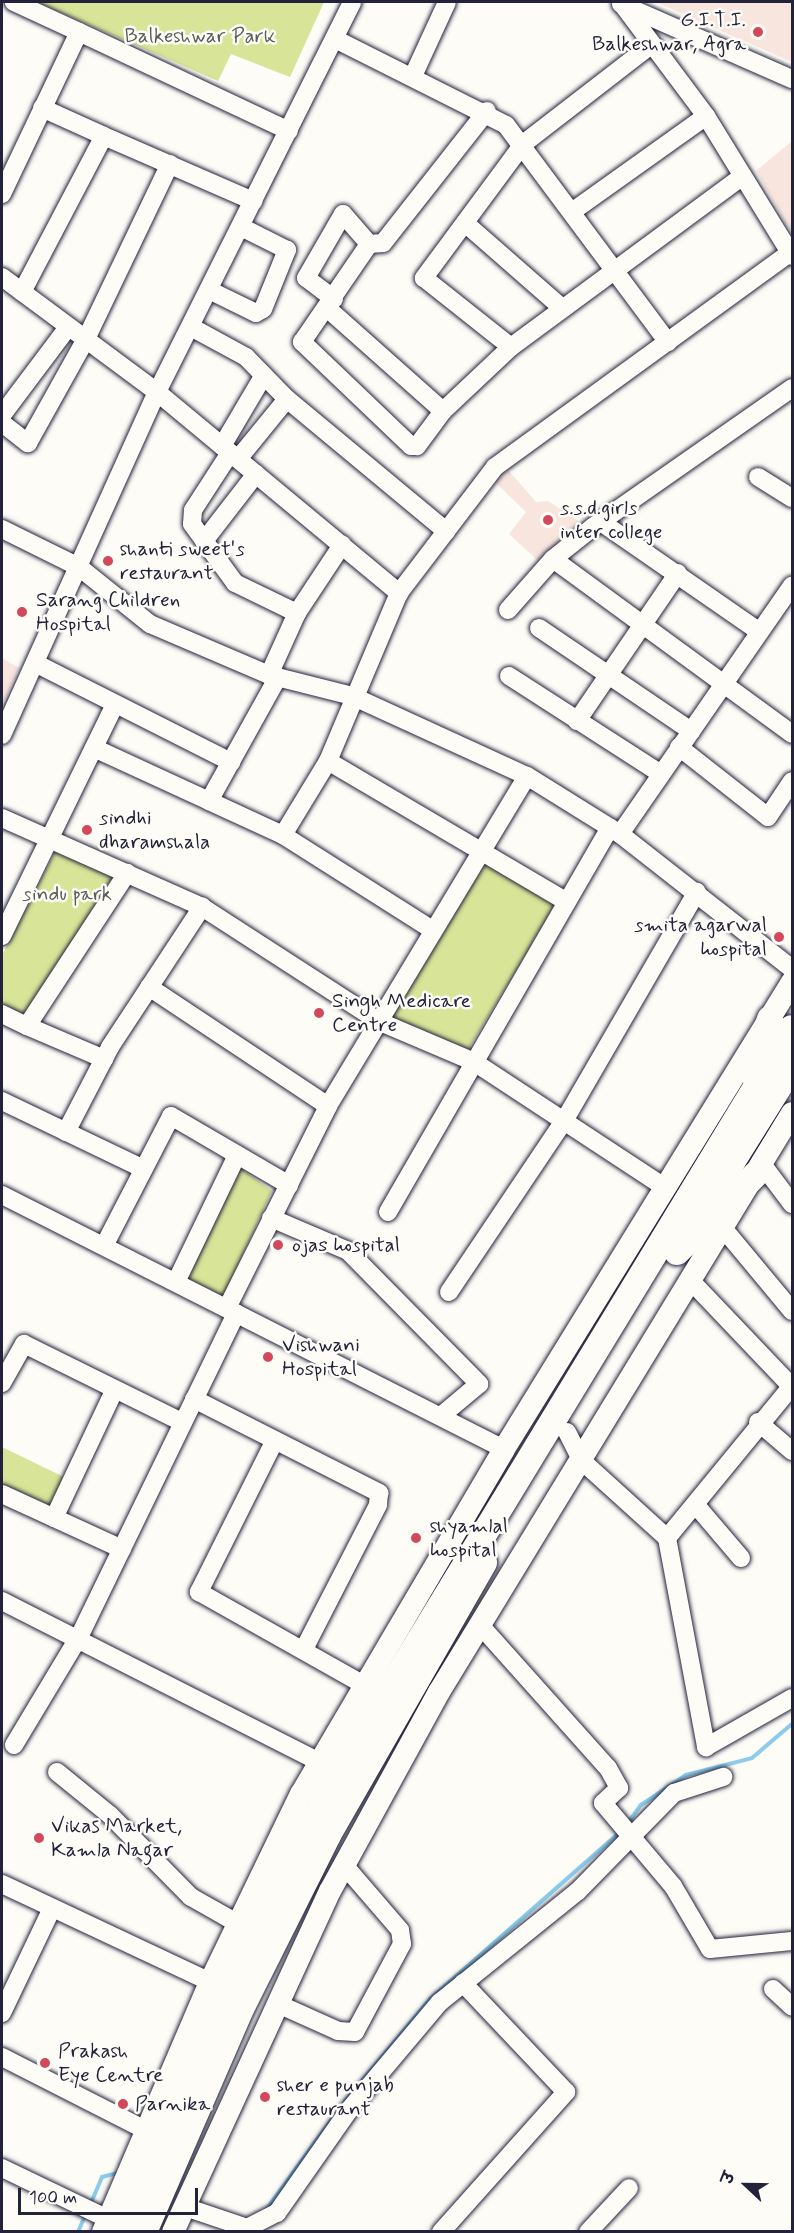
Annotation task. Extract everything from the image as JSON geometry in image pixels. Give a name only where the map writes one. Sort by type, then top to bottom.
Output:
[{"type":"highway","points":[[102,2220],[230,1989],[340,1769],[729,1132],[781,1024]]},
{"type":"highway","points":[[144,2232],[242,2007],[340,1769],[567,1432],[792,1066]]},
{"type":"highway","points":[[676,1252],[758,1170]]},
{"type":"main road","points":[[102,2220],[145,2130],[237,1923],[340,1769],[364,1684],[504,1449],[666,1188],[781,1024],[792,982]]},
{"type":"main road","points":[[173,2232],[344,1864],[480,1625],[792,1113]]},
{"type":"street","points":[[14,2],[289,131]]},
{"type":"street","points":[[2,735],[157,392],[352,2]]},
{"type":"street","points":[[413,76],[447,2]]},
{"type":"street","points":[[283,835],[328,761],[352,696],[399,593],[495,467],[792,253],[706,116],[619,3]]},
{"type":"street","points":[[619,3],[792,79]]},
{"type":"street","points":[[2,194],[79,32]]},
{"type":"street","points":[[335,39],[487,111],[524,144],[669,342]]},
{"type":"street","points":[[511,347],[424,278],[524,144],[651,45]]},
{"type":"street","points":[[42,108],[253,201]]},
{"type":"street","points":[[369,244],[383,243],[405,218],[487,111]]},
{"type":"street","points":[[573,211],[706,116]]},
{"type":"street","points":[[22,292],[104,136]]},
{"type":"street","points":[[2,423],[28,443],[86,339],[170,164]]},
{"type":"street","points":[[369,244],[331,303],[302,342],[411,446],[417,446],[443,411],[511,347],[743,176]]},
{"type":"street","points":[[369,244],[343,214],[306,278],[443,411]]},
{"type":"street","points":[[465,223],[562,308]]},
{"type":"street","points":[[209,290],[256,313],[263,309],[287,250],[241,227]]},
{"type":"street","points":[[2,277],[157,392],[399,593]]},
{"type":"street","points":[[2,415],[68,327]]},
{"type":"street","points":[[191,327],[246,357],[287,399],[446,531]]},
{"type":"street","points":[[264,375],[230,453],[193,510],[192,524],[242,588],[297,613]]},
{"type":"street","points":[[508,610],[554,559],[601,522],[792,388]]},
{"type":"street","points":[[230,453],[287,399]]},
{"type":"street","points":[[204,541],[256,474]]},
{"type":"street","points":[[758,477],[792,498]]},
{"type":"street","points":[[601,522],[678,573],[760,632]]},
{"type":"street","points":[[2,529],[79,567],[150,624],[274,676],[352,696],[527,776],[615,831],[697,892],[792,969]]},
{"type":"street","points":[[209,801],[274,676],[297,613],[342,545]]},
{"type":"street","points":[[554,559],[726,680],[792,734]]},
{"type":"street","points":[[577,721],[678,573]]},
{"type":"street","points":[[388,1212],[567,902],[615,831],[661,774],[760,632],[790,595]]},
{"type":"street","points":[[539,628],[691,731]]},
{"type":"street","points":[[35,663],[231,762]]},
{"type":"street","points":[[509,676],[661,774]]},
{"type":"street","points":[[2,936],[52,841],[115,704]]},
{"type":"street","points":[[679,747],[768,817],[792,781]]},
{"type":"street","points":[[94,748],[283,835],[431,929]]},
{"type":"street","points":[[328,761],[567,902]]},
{"type":"street","points":[[14,1745],[79,1637],[194,1399],[272,1218],[328,1106],[431,929],[527,776]]},
{"type":"street","points":[[2,818],[202,906],[378,1021],[474,1062],[666,1188]]},
{"type":"street","points":[[27,1026],[127,873]]},
{"type":"street","points":[[449,1292],[564,1121],[697,892]]},
{"type":"street","points":[[66,1132],[104,1059],[202,906]]},
{"type":"street","points":[[149,987],[328,1106]]},
{"type":"street","points":[[2,1014],[104,1059]]},
{"type":"street","points":[[2,1101],[144,1169]]},
{"type":"street","points":[[104,1246],[171,1116],[289,1185]]},
{"type":"street","points":[[176,1282],[237,1155]]},
{"type":"street","points":[[758,1170],[792,1204]]},
{"type":"street","points":[[2,1195],[504,1449]]},
{"type":"street","points":[[272,1218],[343,1247],[479,1384],[441,1416]]},
{"type":"street","points":[[723,1228],[792,1311]]},
{"type":"street","points":[[667,1538],[758,1422],[792,1386],[691,1281]]},
{"type":"street","points":[[2,1383],[24,1344],[114,1391],[182,1422]]},
{"type":"street","points":[[54,1518],[114,1391]]},
{"type":"street","points":[[194,1399],[380,1498],[305,1647]]},
{"type":"street","points":[[758,1422],[792,1451]]},
{"type":"street","points":[[567,1432],[581,1460],[667,1538],[706,1747],[792,1698]]},
{"type":"street","points":[[274,1442],[199,1592],[305,1647],[364,1684]]},
{"type":"street","points":[[2,1494],[122,1548]]},
{"type":"street","points":[[695,1504],[741,1557]]},
{"type":"street","points":[[2,1602],[79,1637],[340,1769]]},
{"type":"street","points":[[480,1625],[608,1768],[619,1788],[602,1801],[673,1886],[710,1949],[792,1941]]},
{"type":"street","points":[[57,1772],[110,1815],[191,1897],[237,1923]]},
{"type":"street","points":[[185,2207],[247,2228],[277,2212],[388,2059],[463,1983],[577,1892],[624,1828],[674,1793],[723,1777]]},
{"type":"street","points":[[278,2004],[338,2031],[355,2032],[402,1944],[400,1930],[344,1864]]},
{"type":"street","points":[[2,1884],[210,1982]]},
{"type":"street","points":[[2,2013],[52,1908]]},
{"type":"street","points":[[441,2232],[566,2092],[463,1983]]},
{"type":"street","points":[[773,1989],[792,2007]]},
{"type":"street","points":[[2,2057],[145,2130]]},
{"type":"street","points":[[2,2168],[102,2220]]},
{"type":"street","points":[[588,2232],[629,2188]]},
{"type":"shaded area","name":"G.I.T.I. Balkeshwar, Agra","points":[[656,2],[792,2],[792,62]]},
{"type":"shaded area","points":[[792,141],[792,234],[756,171]]},
{"type":"shaded area","name":"s.s.d.girls inter college","points":[[508,470],[536,502],[548,501],[590,529],[546,568],[509,534],[526,512],[495,482]]},
{"type":"shaded area","points":[[2,658],[19,668],[2,705]]},
{"type":"green space","name":"Balkeshwar Park","points":[[37,2],[324,2],[290,77],[231,54],[218,81]]},
{"type":"green space","name":"sindu park","points":[[56,851],[114,875],[23,1018],[2,1006],[2,955]]},
{"type":"green space","points":[[486,859],[557,903],[467,1051],[388,1016]]},
{"type":"green space","points":[[236,1165],[272,1191],[223,1297],[184,1277]]},
{"type":"green space","points":[[2,1447],[72,1481],[54,1518],[2,1494]]},
{"type":"waterway","points":[[627,1824],[641,1805],[686,1775],[752,1758],[792,1724]]},
{"type":"waterway","points":[[345,2101],[430,1999],[620,1832]]},
{"type":"waterway","points":[[266,2210],[334,2116]]},
{"type":"waterway","points":[[91,2203],[102,2177],[117,2173]]},
{"type":"waterway","points":[[78,2232],[86,2213]]},
{"type":"place","name":"G.I.T.I. Balkeshwar, Agra","points":[[758,32]]},
{"type":"place","name":"s.s.d.girls inter college","points":[[548,520]]},
{"type":"place","name":"shanti sweet's restaurant","points":[[108,561]]},
{"type":"place","name":"Sarang Children Hospital","points":[[22,612]]},
{"type":"place","name":"sindhi dharamshala","points":[[87,830]]},
{"type":"place","name":"smita agarwal hospital","points":[[779,937]]},
{"type":"place","name":"Singh Medicare Centre","points":[[319,1013]]},
{"type":"place","name":"ojas hospital","points":[[278,1245]]},
{"type":"place","name":"Vishwani Hospital","points":[[268,1357]]},
{"type":"place","name":"shyamlal hospital","points":[[416,1538]]},
{"type":"place","name":"Vikas Market, Kamla Nagar","points":[[39,1838]]},
{"type":"place","name":"Prakash Eye Centre","points":[[45,2063]]},
{"type":"place","name":"sher e punjab restaurant","points":[[265,2097]]},
{"type":"place","name":"Parnika","points":[[123,2104]]}]
